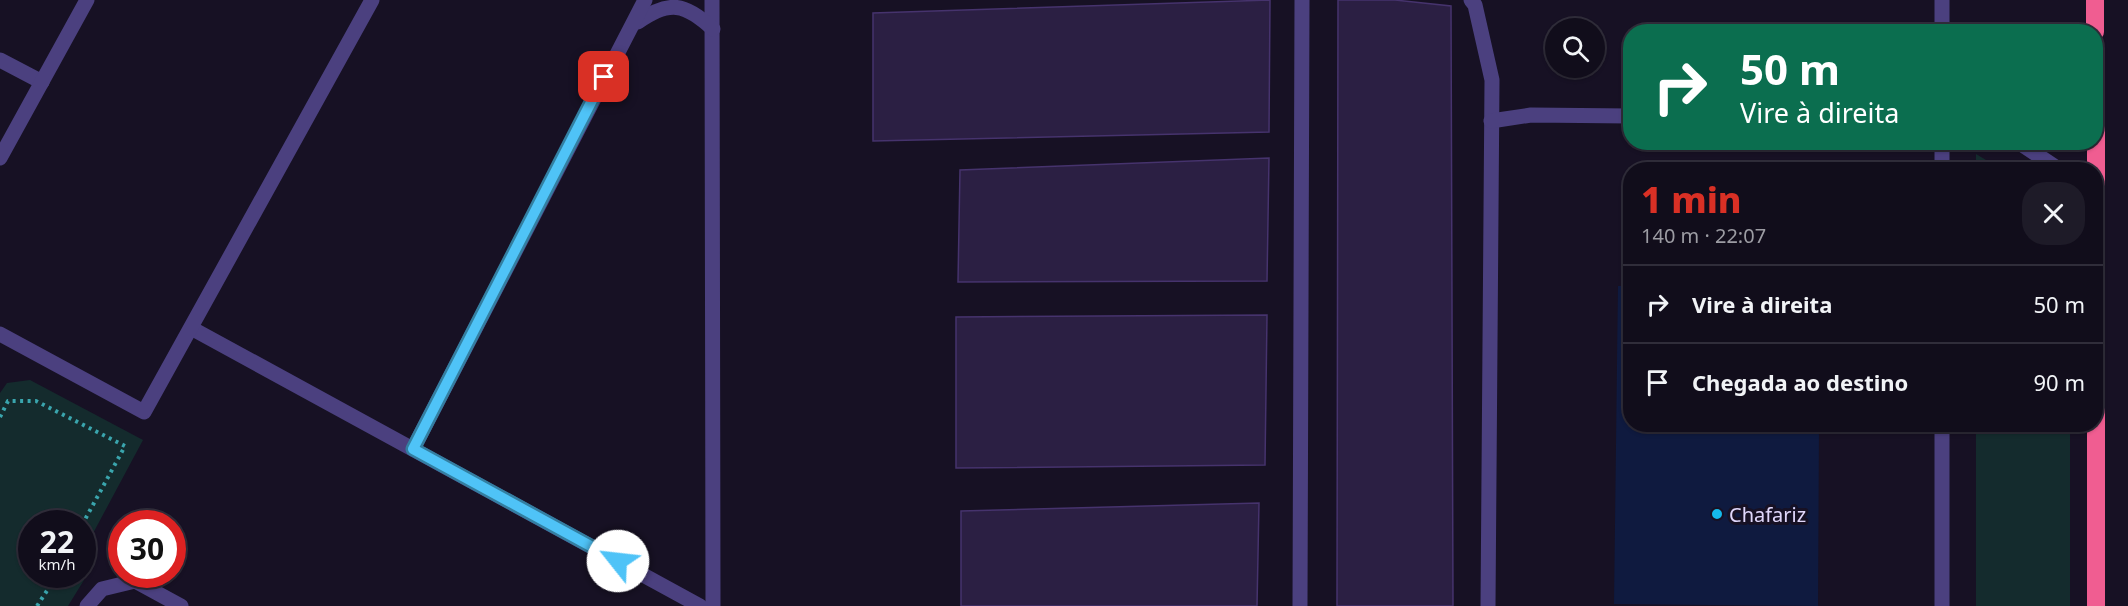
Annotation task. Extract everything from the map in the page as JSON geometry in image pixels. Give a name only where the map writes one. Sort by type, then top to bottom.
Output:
[{"type":"highway","points":[[2095,0],[2095,24]]},
{"type":"highway","points":[[2096,432],[2096,606]]},
{"type":"street","points":[[0,158],[87,0]]},
{"type":"street","points":[[2,340],[144,412],[372,0]]},
{"type":"street","points":[[413,449],[645,0]]},
{"type":"street","points":[[712,0],[712,606]]},
{"type":"street","points":[[1300,606],[1302,0]]},
{"type":"street","points":[[1471,0],[1475,5],[1492,80],[1488,606]]},
{"type":"street","points":[[1942,0],[1942,24]]},
{"type":"street","points":[[626,35],[651,9],[663,3],[681,4],[692,10],[712,29]]},
{"type":"street","points":[[0,60],[42,82]]},
{"type":"street","points":[[1491,121],[1531,115],[1623,116]]},
{"type":"street","points":[[2030,150],[2048,162]]},
{"type":"street","points":[[191,328],[700,606]]},
{"type":"street","points":[[1942,432],[1942,606]]},
{"type":"street","points":[[87,606],[102,589],[135,581],[181,606]]},
{"type":"path","points":[[0,417],[9,401],[36,401],[125,446],[90,510]]},
{"type":"path","points":[[37,606],[49,588]]},
{"type":"green space","points":[[1976,154],[1989,162],[1976,162]]},
{"type":"green space","points":[[30,380],[143,440],[96,528],[96,510],[18,510],[18,588],[79,588],[68,606],[0,606],[0,393],[7,383]]},
{"type":"green space","points":[[1976,432],[2070,432],[2070,606],[1976,606]]},
{"type":"water","name":"Chafariz","points":[[1618,286],[1623,286],[1623,432],[1819,432],[1818,606],[1614,604]]},
{"type":"building","points":[[1270,0],[1269,132],[873,141],[873,13]]},
{"type":"building","points":[[1338,0],[1395,0],[1451,6],[1453,606],[1337,606]]},
{"type":"building","points":[[1269,158],[1267,281],[958,282],[960,170]]},
{"type":"building","points":[[1267,315],[1265,465],[956,468],[956,317]]},
{"type":"building","points":[[1259,503],[1257,606],[961,606],[961,511]]},
{"type":"place","name":"Chafariz","points":[[1717,514]]},
{"type":"route","points":[[604,77],[413,449],[618,561]]}]
